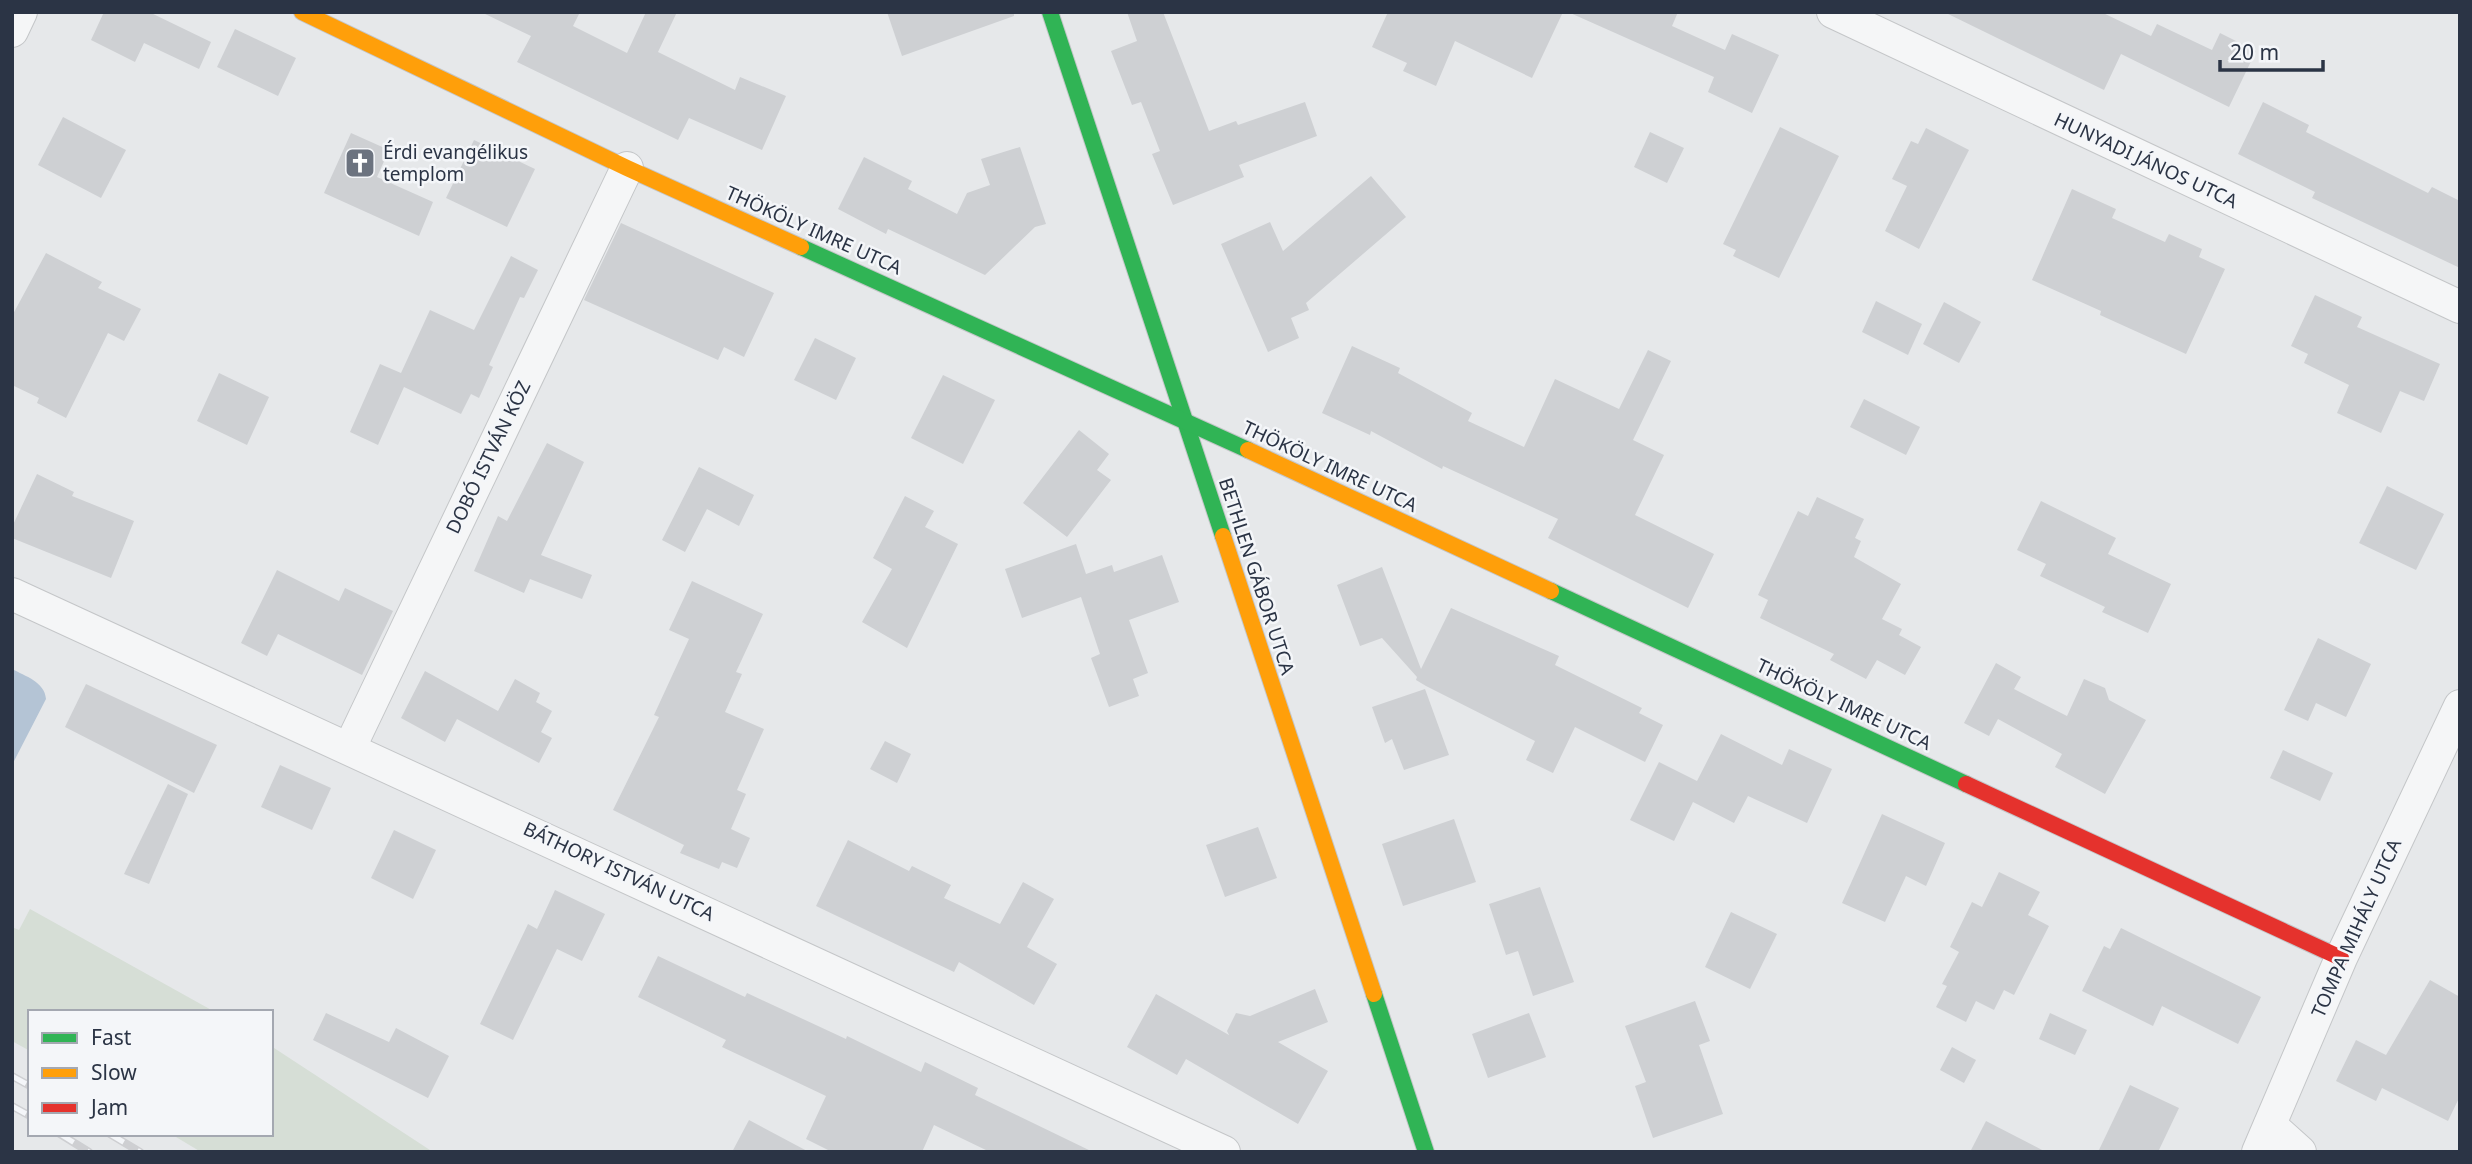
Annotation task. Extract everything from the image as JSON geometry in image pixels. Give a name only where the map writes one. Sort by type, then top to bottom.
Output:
[{"type":"street","points":[[12,31],[21,12]]},
{"type":"street","name":"THÖKÖLY IMRE UTCA","points":[[302,12],[626,168],[1183,420],[2341,958]]},
{"type":"street","name":"BETHLEN GÁBOR UTCA","points":[[1050,12],[1426,1152]]},
{"type":"street","name":"HUNYADI JÁNOS UTCA","points":[[1833,12],[2460,307]]},
{"type":"street","name":"DOBÓ ISTVÁN KÖZ","points":[[350,747],[626,168]]},
{"type":"street","name":"BÁTHORY ISTVÁN UTCA","points":[[12,594],[350,747],[1224,1152]]},
{"type":"street","name":"TOMPA MIHÁLY UTCA","points":[[2264,1138],[2341,958],[2460,706]]},
{"type":"street","points":[[2264,1138],[2300,1152]]},
{"type":"shaded area","points":[[30,909],[211,1010],[28,1010],[28,1050],[12,1041],[12,927],[19,930]]},
{"type":"shaded area","points":[[273,1047],[433,1152],[201,1152],[174,1136],[273,1136]]},
{"type":"water","points":[[12,669],[38,684],[46,699],[12,765]]},
{"type":"building","points":[[104,12],[149,12],[211,42],[199,69],[144,43],[135,62],[91,40]]},
{"type":"building","points":[[481,12],[580,12],[573,26],[627,53],[646,12],[677,12],[658,52],[735,90],[740,77],[786,96],[762,150],[689,118],[678,140],[517,62],[531,36]]},
{"type":"building","points":[[887,12],[1014,12],[1014,16],[902,56]]},
{"type":"building","points":[[1127,12],[1163,12],[1209,131],[1236,121],[1238,125],[1305,102],[1317,136],[1239,165],[1244,177],[1173,205],[1152,154],[1160,151],[1141,102],[1132,105],[1111,51],[1137,41]]},
{"type":"building","points":[[1388,12],[1563,12],[1532,78],[1455,41],[1436,86],[1403,71],[1407,63],[1372,47]]},
{"type":"building","points":[[1568,12],[1678,12],[1672,26],[1725,50],[1732,34],[1779,55],[1752,113],[1708,92],[1714,77]]},
{"type":"building","points":[[1944,12],[2101,12],[2151,36],[2157,24],[2212,50],[2220,33],[2256,51],[2229,107],[2121,54],[2104,90]]},
{"type":"building","points":[[235,29],[296,58],[278,96],[217,67]]},
{"type":"building","points":[[2263,102],[2309,125],[2306,132],[2428,193],[2432,187],[2460,201],[2460,268],[2312,198],[2315,192],[2238,154]]},
{"type":"building","points":[[63,117],[126,150],[101,198],[38,165]]},
{"type":"building","points":[[1780,127],[1839,156],[1779,278],[1733,256],[1736,250],[1723,244]]},
{"type":"building","points":[[1926,128],[1969,150],[1919,249],[1885,231],[1907,186],[1892,179],[1911,141],[1918,144]]},
{"type":"building","points":[[1650,132],[1684,148],[1667,183],[1634,167]]},
{"type":"building","name":"Érdi evangélikus templom","points":[[351,133],[389,150],[377,177],[433,202],[419,236],[324,193]]},
{"type":"building","points":[[474,140],[535,169],[507,227],[446,198]]},
{"type":"building","points":[[1020,147],[1046,224],[1035,227],[985,275],[888,229],[886,234],[838,209],[864,157],[912,181],[908,189],[957,214],[967,193],[990,185],[981,159]]},
{"type":"building","points":[[1371,176],[1406,217],[1306,303],[1309,310],[1291,318],[1299,338],[1268,352],[1221,244],[1270,222],[1283,251]]},
{"type":"building","points":[[2072,189],[2116,209],[2112,218],[2165,242],[2169,234],[2202,249],[2199,257],[2225,269],[2186,354],[2032,280]]},
{"type":"building","points":[[621,223],[774,293],[744,357],[724,347],[718,360],[584,300]]},
{"type":"building","points":[[46,253],[102,282],[98,288],[141,309],[124,341],[108,333],[66,418],[37,403],[39,398],[12,385],[12,316]]},
{"type":"building","points":[[511,256],[538,270],[524,298],[520,297],[489,365],[493,367],[479,398],[471,394],[461,414],[404,387],[378,445],[350,432],[380,364],[401,373],[430,310],[474,330]]},
{"type":"building","points":[[2315,295],[2362,317],[2357,327],[2440,364],[2424,401],[2400,391],[2381,433],[2337,413],[2349,385],[2304,363],[2308,354],[2291,346]]},
{"type":"building","points":[[1876,301],[1922,324],[1908,355],[1862,332]]},
{"type":"building","points":[[1944,302],[1981,322],[1959,363],[1923,344]]},
{"type":"building","points":[[815,338],[856,358],[836,400],[794,380]]},
{"type":"building","points":[[1352,346],[1400,368],[1398,373],[1472,413],[1468,421],[1524,447],[1555,379],[1619,409],[1648,350],[1671,361],[1633,440],[1664,455],[1635,515],[1714,554],[1688,608],[1548,538],[1558,519],[1443,466],[1442,469],[1371,431],[1370,435],[1322,413]]},
{"type":"building","points":[[219,373],[269,397],[247,445],[197,421]]},
{"type":"building","points":[[943,375],[995,400],[963,464],[911,438]]},
{"type":"building","points":[[1864,399],[1920,427],[1906,455],[1850,427]]},
{"type":"building","points":[[1079,430],[1109,454],[1097,470],[1111,480],[1067,537],[1023,503]]},
{"type":"building","points":[[547,443],[584,462],[541,555],[592,575],[582,599],[530,579],[524,593],[474,571],[498,516],[507,521]]},
{"type":"building","points":[[699,467],[754,495],[739,526],[707,509],[685,552],[662,540]]},
{"type":"building","points":[[37,474],[74,492],[72,496],[134,521],[111,578],[12,538],[12,527]]},
{"type":"building","points":[[2387,486],[2444,514],[2416,570],[2359,543]]},
{"type":"building","points":[[905,496],[934,511],[925,527],[958,544],[907,648],[862,622],[892,569],[873,558]]},
{"type":"building","points":[[1817,497],[1864,519],[1855,538],[1861,541],[1854,557],[1901,584],[1882,619],[1902,629],[1899,635],[1921,647],[1905,675],[1877,660],[1866,679],[1830,660],[1834,654],[1760,618],[1768,600],[1758,595],[1798,511],[1808,516]]},
{"type":"building","points":[[2041,501],[2116,538],[2108,554],[2171,584],[2148,633],[2102,612],[2105,607],[2040,576],[2046,564],[2017,550]]},
{"type":"building","points":[[1076,544],[1086,574],[1112,565],[1114,572],[1162,555],[1179,602],[1129,620],[1148,673],[1133,679],[1139,696],[1109,707],[1091,658],[1100,654],[1081,597],[1022,618],[1005,569]]},
{"type":"building","points":[[1382,567],[1421,669],[1451,608],[1559,656],[1555,665],[1642,708],[1639,713],[1663,725],[1645,762],[1575,727],[1553,773],[1526,760],[1535,741],[1416,680],[1417,677],[1382,638],[1360,646],[1337,585]]},
{"type":"building","points":[[277,570],[339,601],[345,588],[393,611],[362,675],[278,634],[267,656],[241,643]]},
{"type":"building","points":[[692,581],[763,614],[736,672],[742,674],[725,712],[764,729],[737,790],[746,794],[731,829],[750,838],[737,868],[722,862],[719,869],[680,853],[684,845],[613,810],[659,717],[654,715],[689,639],[669,630]]},
{"type":"building","points":[[2318,638],[2371,664],[2346,717],[2316,703],[2308,721],[2284,710]]},
{"type":"building","points":[[1996,663],[2021,677],[2014,689],[2067,716],[2084,679],[2105,688],[2109,700],[2146,720],[2105,794],[2055,767],[2062,754],[1998,719],[1989,736],[1964,723]]},
{"type":"building","points":[[425,671],[498,711],[515,679],[540,693],[536,702],[552,711],[541,732],[552,738],[539,763],[457,719],[445,742],[401,718]]},
{"type":"building","points":[[86,684],[217,745],[194,793],[65,727]]},
{"type":"building","points":[[1425,689],[1449,755],[1404,770],[1392,739],[1385,743],[1372,707]]},
{"type":"building","points":[[1721,734],[1782,765],[1789,749],[1832,769],[1807,823],[1748,796],[1734,823],[1693,802],[1674,841],[1630,820],[1659,762],[1697,781]]},
{"type":"building","points":[[885,741],[911,754],[897,783],[870,769]]},
{"type":"building","points":[[2283,750],[2333,773],[2320,801],[2270,778]]},
{"type":"building","points":[[280,765],[331,788],[312,830],[261,807]]},
{"type":"building","points":[[168,784],[188,794],[149,884],[124,874]]},
{"type":"building","points":[[1882,814],[1945,843],[1926,886],[1906,876],[1885,922],[1842,903]]},
{"type":"building","points":[[1454,819],[1476,882],[1403,906],[1382,844]]},
{"type":"building","points":[[1258,827],[1277,878],[1225,897],[1206,845]]},
{"type":"building","points":[[394,830],[436,850],[413,899],[371,878]]},
{"type":"building","points":[[848,840],[909,871],[912,866],[951,885],[944,898],[1000,924],[1023,882],[1054,899],[1027,947],[1057,964],[1034,1005],[959,962],[954,972],[816,906]]},
{"type":"building","points":[[1999,872],[2040,892],[2028,915],[2049,926],[2014,995],[2004,990],[1994,1010],[1976,1001],[1966,1022],[1936,1007],[1947,986],[1942,984],[1959,952],[1950,947],[1972,902],[1982,907]]},
{"type":"building","points":[[1540,887],[1574,982],[1533,996],[1518,951],[1506,955],[1489,904]]},
{"type":"building","points":[[555,890],[605,914],[582,961],[557,949],[513,1040],[480,1024],[528,924],[537,929]]},
{"type":"building","points":[[1731,912],[1777,934],[1750,989],[1705,967]]},
{"type":"building","points":[[2121,928],[2261,997],[2238,1044],[2162,1006],[2153,1026],[2082,991],[2104,946],[2110,949]]},
{"type":"building","points":[[658,956],[745,997],[747,993],[846,1039],[847,1036],[921,1072],[925,1062],[978,1088],[975,1095],[1093,1152],[990,1152],[934,1125],[922,1152],[832,1152],[806,1139],[826,1096],[722,1047],[726,1040],[638,997]]},
{"type":"building","points":[[2430,980],[2460,997],[2460,1096],[2448,1121],[2382,1088],[2376,1101],[2336,1081],[2356,1040],[2386,1055]]},
{"type":"building","points":[[1315,989],[1328,1022],[1278,1042],[1328,1071],[1298,1124],[1186,1059],[1177,1075],[1127,1047],[1156,994],[1229,1035],[1227,1031],[1236,1013],[1250,1016]]},
{"type":"building","points":[[1695,1001],[1710,1041],[1699,1045],[1723,1114],[1653,1138],[1635,1086],[1646,1082],[1625,1026]]},
{"type":"building","points":[[326,1013],[389,1042],[396,1028],[449,1056],[428,1098],[313,1040]]},
{"type":"building","points":[[1529,1013],[1546,1057],[1488,1078],[1472,1034]]},
{"type":"building","points":[[2050,1013],[2087,1030],[2075,1055],[2039,1039]]},
{"type":"building","points":[[1952,1047],[1976,1060],[1964,1083],[1940,1070]]},
{"type":"building","points":[[2130,1085],[2179,1108],[2158,1152],[2098,1152]]},
{"type":"building","points":[[749,1120],[809,1152],[732,1152]]},
{"type":"building","points":[[1986,1121],[2046,1152],[1970,1152]]},
{"type":"railway","points":[[12,1076],[28,1085]]},
{"type":"railway","points":[[12,1106],[28,1115]]},
{"type":"railway","points":[[63,1136],[89,1152]]},
{"type":"railway","points":[[113,1136],[140,1152]]},
{"type":"traffic: fast","points":[[1050,12],[1223,536]]},
{"type":"traffic: fast","points":[[801,247],[1248,450]]},
{"type":"traffic: fast","points":[[1551,591],[1966,784]]},
{"type":"traffic: fast","points":[[1374,994],[1426,1152]]},
{"type":"traffic: slow","points":[[302,12],[627,168],[801,247]]},
{"type":"traffic: slow","points":[[1248,450],[1551,591]]},
{"type":"traffic: slow","points":[[1223,536],[1374,994]]},
{"type":"traffic: jam","points":[[1966,784],[2341,958]]},
{"type":"place","name":"Érdi evangélikus templom","points":[[360,163]]}]
